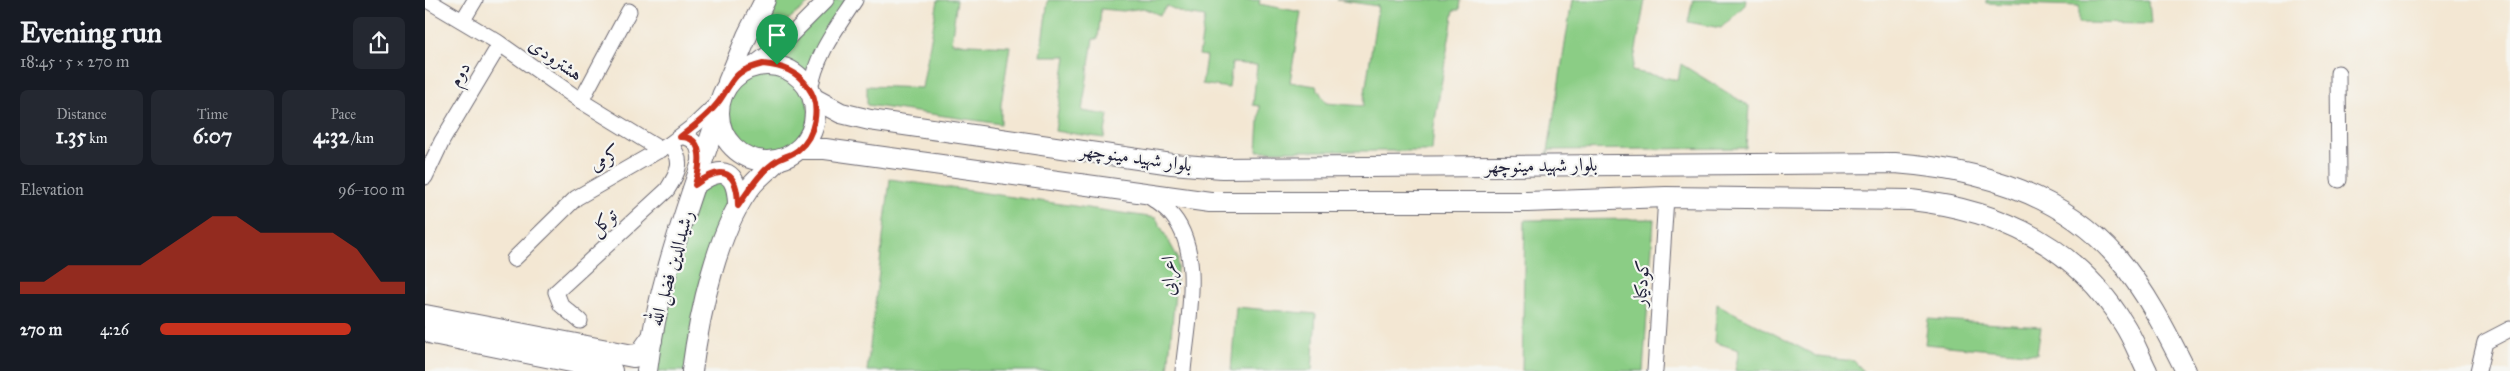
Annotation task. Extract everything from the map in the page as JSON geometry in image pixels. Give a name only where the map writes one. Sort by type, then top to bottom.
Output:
[{"type":"highway","points":[[425,316],[633,356],[641,354],[651,340]]},
{"type":"highway","points":[[425,331],[606,368],[611,371]]},
{"type":"main road","name":"رشیدالدین فضل الله","points":[[647,371],[651,340],[667,264],[722,100],[747,36],[765,0]]},
{"type":"main road","points":[[692,371],[701,316],[709,283],[738,206],[753,184],[778,160],[799,149],[808,138],[814,126],[816,112],[812,94],[802,79],[791,70],[777,65],[763,64],[749,68],[731,80],[722,100],[724,132],[736,150],[756,159],[778,160]]},
{"type":"main road","name":"بلوار شهید مینوچهر","points":[[812,94],[841,114],[871,120],[1172,164],[1222,168],[1895,162],[1956,170],[2006,183],[2028,192],[2075,220],[2096,237],[2116,256],[2135,280],[2162,321],[2185,371]]},
{"type":"main road","name":"بلوار شهید مینوچهر","points":[[799,149],[825,149],[1147,195],[1211,202],[1527,202],[1666,197],[1911,200],[1962,207],[1999,219],[2039,239],[2084,274],[2124,324],[2147,371]]},
{"type":"main road","points":[[697,179],[717,172],[726,173],[734,178],[738,189],[738,206]]},
{"type":"street","name":"هشترودی","points":[[427,0],[463,20],[581,101],[671,144],[687,137],[695,141],[699,149],[697,179]]},
{"type":"street","points":[[463,20],[475,0]]},
{"type":"street","points":[[749,68],[787,39],[826,0]]},
{"type":"street","points":[[812,94],[813,71],[824,49],[855,0]]},
{"type":"street","points":[[581,101],[629,11]]},
{"type":"street","name":"دوم","points":[[425,177],[442,141],[499,44]]},
{"type":"street","points":[[2338,72],[2339,180]]},
{"type":"street","name":"کرمی","points":[[514,259],[576,198],[671,144],[722,100]]},
{"type":"street","name":"توکل","points":[[580,321],[561,305],[557,292],[667,190],[677,174],[680,161],[678,152],[671,144]]},
{"type":"street","name":"اعرابی","points":[[1147,195],[1169,212],[1181,231],[1190,252],[1192,272],[1183,371]]},
{"type":"street","name":"کودکیار","points":[[1655,371],[1666,197]]},
{"type":"street","points":[[2478,371],[2485,342],[2510,329]]},
{"type":"green space","points":[[780,0],[813,0],[779,27],[771,27],[768,21]]},
{"type":"green space","points":[[833,0],[849,0],[814,55],[805,75],[789,62],[768,59]]},
{"type":"green space","points":[[938,0],[957,0],[951,43],[1010,46],[1001,104],[1001,124],[867,105],[867,86],[922,88]]},
{"type":"green space","points":[[1048,0],[1260,0],[1259,4],[1301,12],[1290,82],[1316,86],[1326,103],[1363,106],[1378,6],[1337,0],[1460,0],[1459,10],[1454,10],[1434,126],[1432,151],[1257,151],[1260,106],[1253,105],[1257,65],[1232,63],[1229,88],[1202,84],[1206,56],[1199,55],[1205,17],[1185,14],[1167,6],[1160,15],[1143,8],[1123,11],[1101,9],[1098,39],[1093,39],[1082,111],[1108,115],[1104,138],[1055,131],[1066,56],[1040,56]]},
{"type":"green space","points":[[1572,0],[1645,0],[1632,71],[1678,80],[1681,64],[1749,106],[1746,148],[1549,150],[1546,164]]},
{"type":"green space","points":[[1693,0],[1746,0],[1745,5],[1721,28],[1688,22]]},
{"type":"green space","points":[[1986,0],[2149,0],[2151,24],[2079,23],[2079,6],[1986,3]]},
{"type":"green space","points":[[768,73],[784,77],[797,85],[805,98],[809,114],[805,130],[797,143],[784,151],[768,155],[752,151],[739,143],[731,130],[727,114],[731,98],[739,85],[752,77]]},
{"type":"green space","points":[[717,178],[733,187],[688,371],[652,371],[670,273],[698,190]]},
{"type":"green space","points":[[890,179],[1156,218],[1178,258],[1168,371],[867,371]]},
{"type":"green space","points":[[1654,219],[1643,371],[1522,371],[1525,220]]},
{"type":"green space","points":[[1717,304],[1818,357],[1854,361],[1864,371],[1735,371],[1739,350],[1714,342]]},
{"type":"green space","points":[[1236,307],[1316,314],[1312,371],[1231,371]]},
{"type":"green space","points":[[1928,319],[2041,327],[2037,354],[1925,344]]},
{"type":"route","points":[[763,64],[777,65],[791,70],[811,90],[816,112],[814,126],[808,138],[799,149],[789,156],[778,160],[753,184],[738,206],[738,189],[734,178],[726,173],[717,172],[706,176],[695,185],[699,172],[699,149],[695,141],[687,137],[680,137],[708,114],[721,100],[731,80],[740,73],[763,64]]}]
